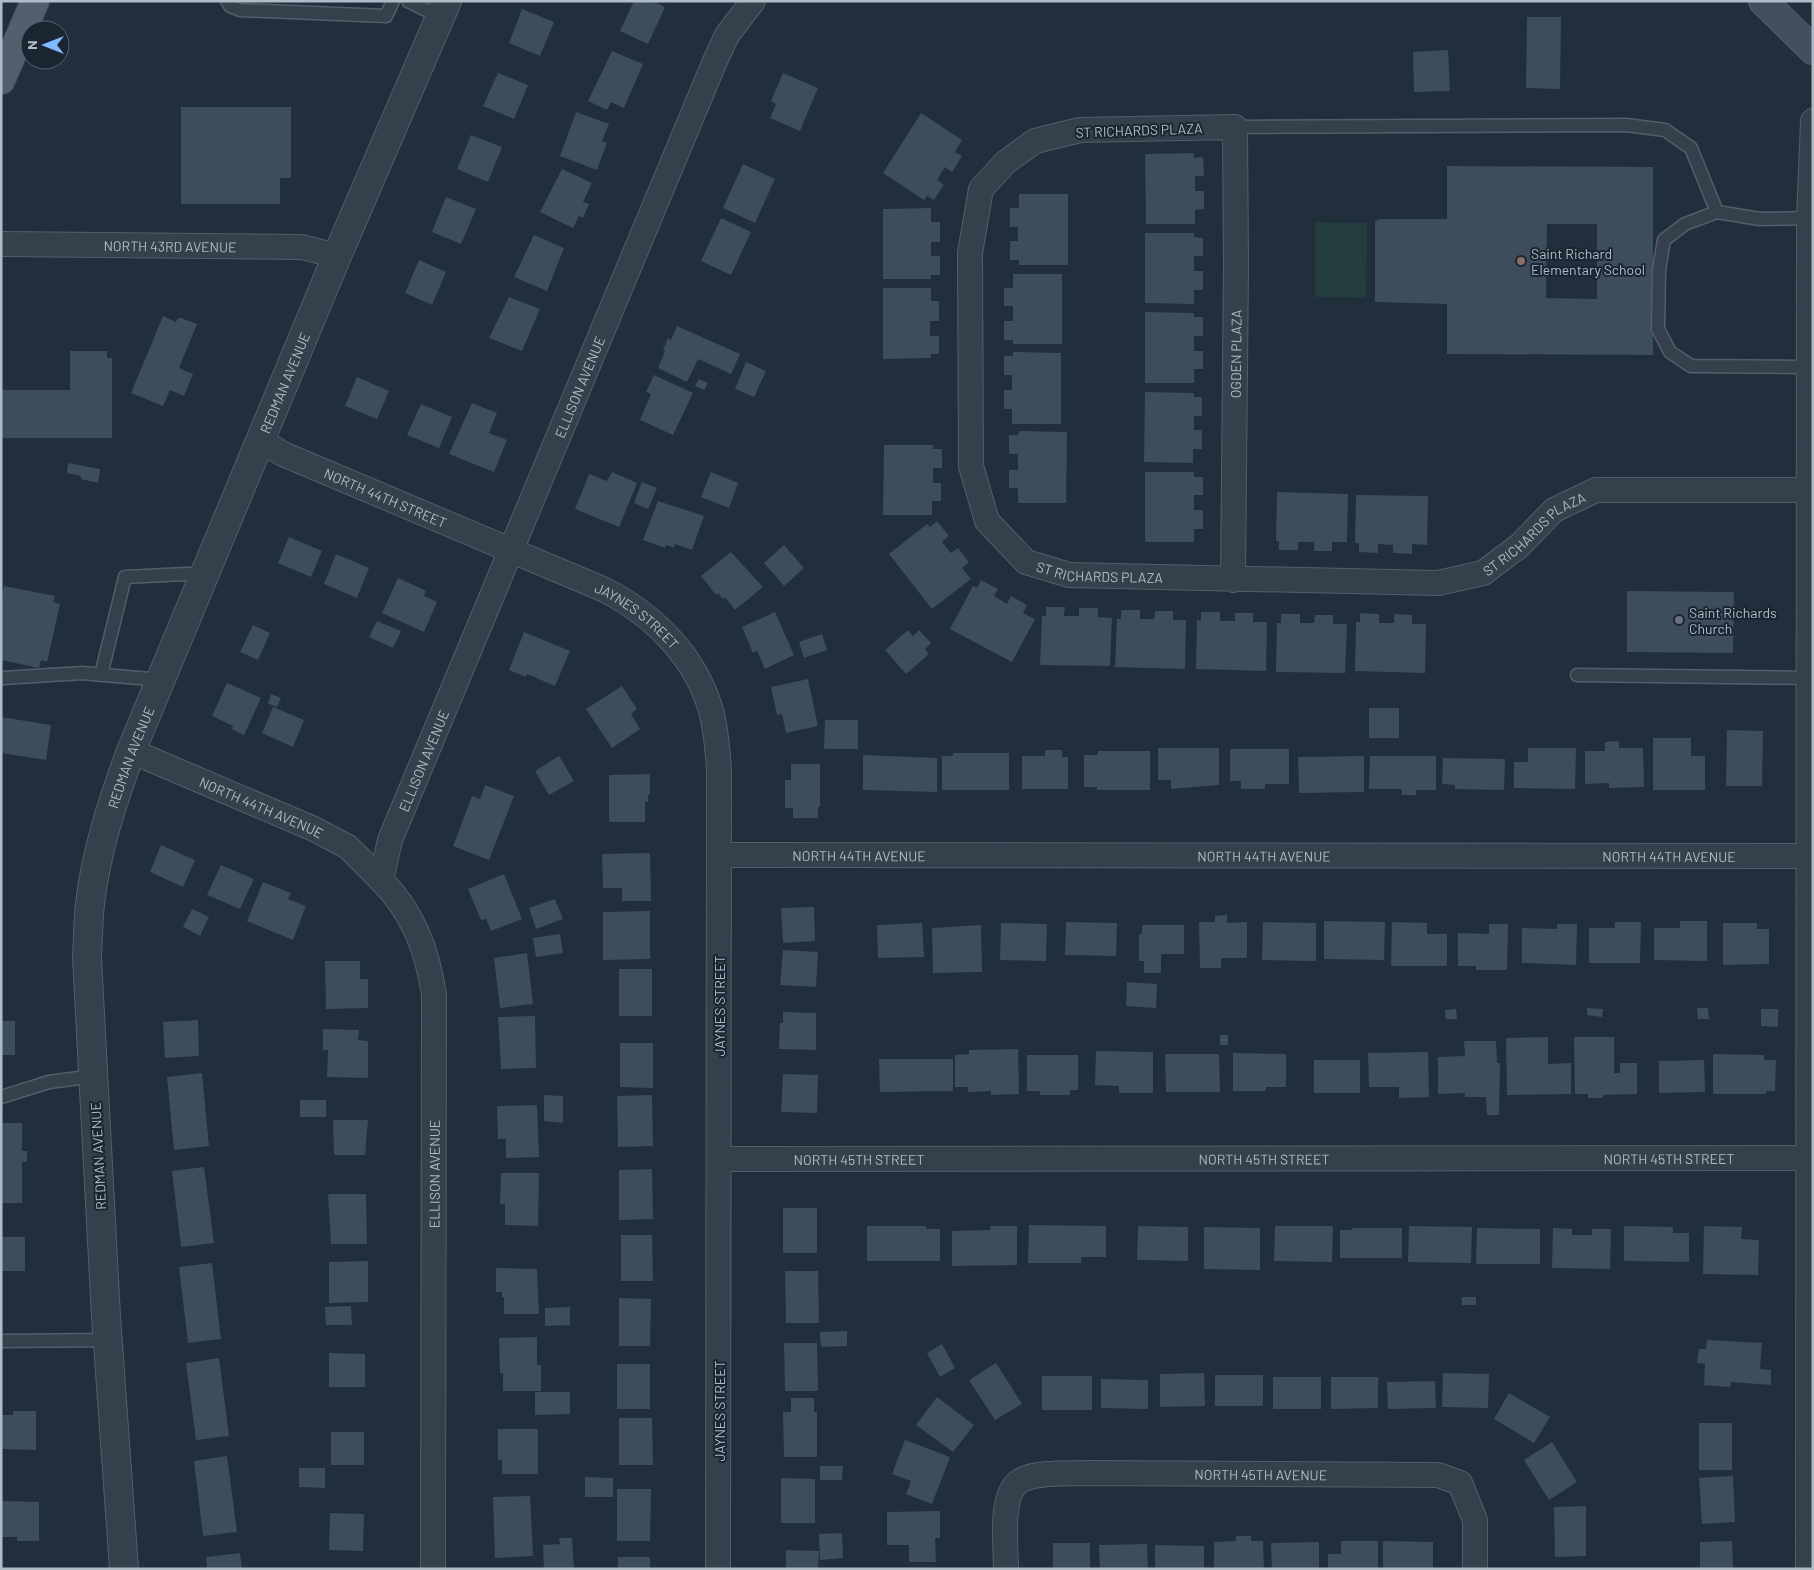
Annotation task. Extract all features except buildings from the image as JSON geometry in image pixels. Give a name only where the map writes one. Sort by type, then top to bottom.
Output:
[{"type":"main road","points":[[1,80],[34,1]]},
{"type":"main road","points":[[1762,1],[1813,50]]},
{"type":"street","name":"ELLISON AVENUE","points":[[433,1569],[434,994],[429,963],[416,931],[398,897],[381,880],[390,840],[715,61],[727,36],[753,1]]},
{"type":"street","name":"REDMAN AVENUE","points":[[124,1569],[108,1340],[87,958],[90,904],[99,852],[116,790],[131,751],[443,9]]},
{"type":"street","points":[[1808,1569],[1811,1003],[1809,856],[1809,218],[1813,121]]},
{"type":"street","name":"ST RICHARDS PLAZA","points":[[1234,127],[1080,130],[1035,140],[1006,162],[981,189],[970,253],[971,466],[987,521],[1026,562],[1069,575],[1438,584],[1483,573],[1519,546],[1554,510],[1596,490],[1809,490]]},
{"type":"street","name":"OGDEN PLAZA","points":[[1233,580],[1236,265],[1234,127]]},
{"type":"street","name":"NORTH 43RD AVENUE","points":[[1,244],[302,247],[338,256]]},
{"type":"street","name":"NORTH 44TH STREET","points":[[262,441],[283,454],[511,551]]},
{"type":"street","name":"JAYNES STREET","points":[[511,551],[629,603],[647,616],[676,644],[695,673],[712,714],[720,772],[718,1569]]},
{"type":"street","name":"NORTH 44TH AVENUE","points":[[131,751],[331,838],[348,847],[381,880]]},
{"type":"street","name":"NORTH 44TH AVENUE","points":[[720,856],[1809,856]]},
{"type":"street","name":"NORTH 45TH STREET","points":[[719,1159],[1809,1158]]},
{"type":"street","name":"NORTH 45TH AVENUE","points":[[1006,1569],[1007,1498],[1020,1481],[1043,1474],[1089,1473],[1438,1475],[1460,1483],[1475,1520],[1475,1569]]},
{"type":"lane","points":[[227,1],[230,6],[240,10],[386,16],[393,1]]},
{"type":"lane","points":[[408,1],[443,9]]},
{"type":"lane","points":[[1234,127],[1626,125],[1665,130],[1691,148],[1717,212]]},
{"type":"lane","points":[[1809,218],[1760,219],[1717,212],[1685,224],[1664,240],[1659,270],[1658,329],[1670,352],[1691,366],[1809,367]]},
{"type":"lane","points":[[101,675],[125,578],[206,573]]},
{"type":"lane","points":[[3,678],[82,673],[161,680]]},
{"type":"lane","points":[[1577,675],[1809,678]]},
{"type":"lane","points":[[1,1097],[49,1082],[94,1076]]},
{"type":"lane","points":[[1,1341],[108,1340]]},
{"type":"green space","points":[[1315,222],[1367,223],[1366,298],[1315,297]]},
{"type":"place","name":"Saint Richard Elementary School","points":[[1521,261]]},
{"type":"place","name":"Saint Richards Church","points":[[1679,620]]}]
